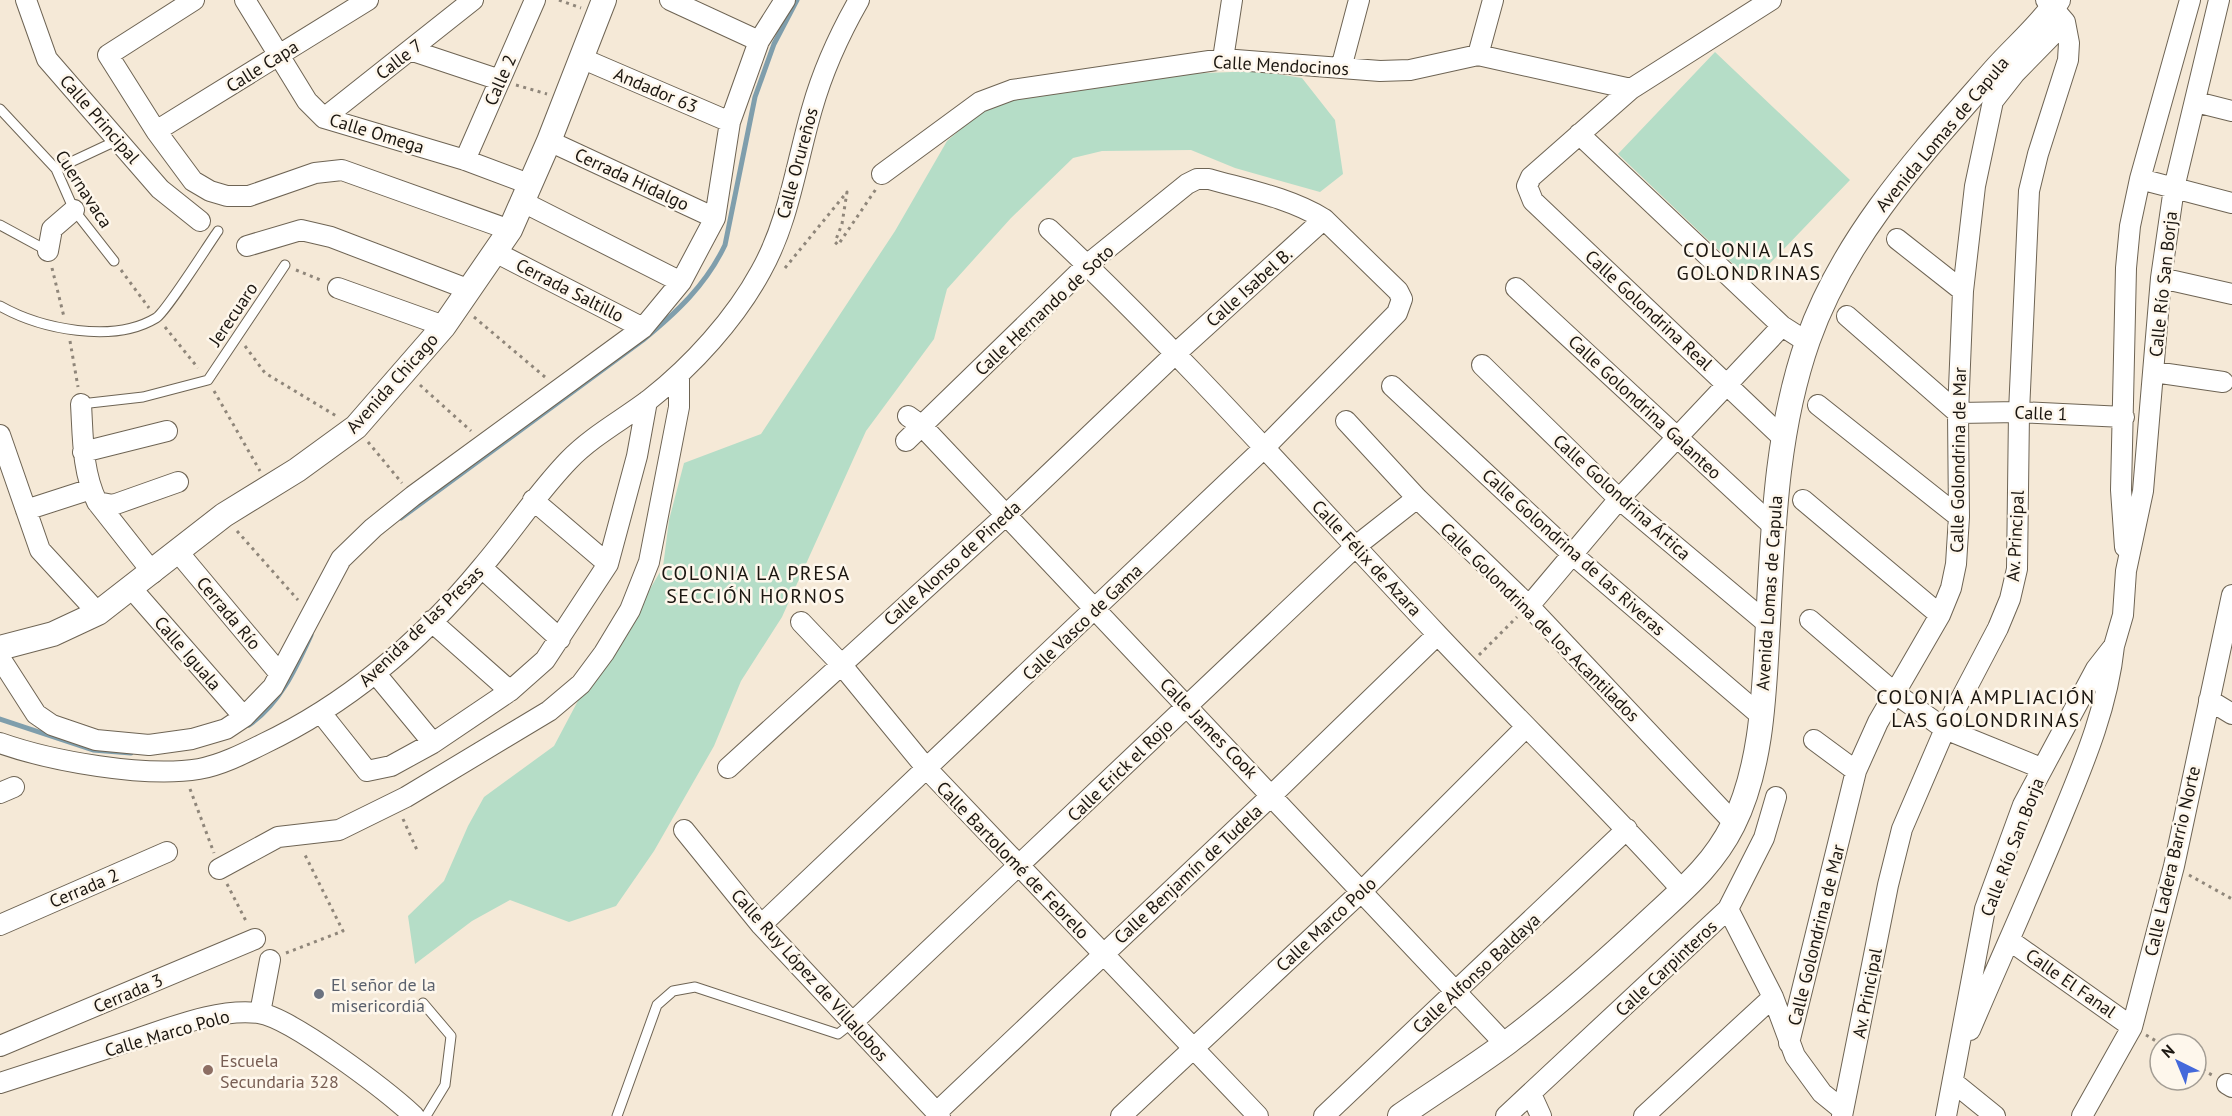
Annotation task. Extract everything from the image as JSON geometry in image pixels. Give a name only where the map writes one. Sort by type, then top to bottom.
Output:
[{"type":"street","name":"Calle Principal","points":[[26,0],[47,58],[160,189],[200,221]]},
{"type":"street","points":[[194,0],[108,55],[156,131],[193,180],[210,191],[227,196],[249,196],[315,173],[342,170],[510,230]]},
{"type":"street","name":"Calle Omega","points":[[245,0],[307,101],[324,118],[465,160],[681,282]]},
{"type":"street","name":"Calle Capa","points":[[156,131],[368,0]]},
{"type":"street","name":"Calle 7","points":[[324,118],[473,0]]},
{"type":"street","name":"Calle 2","points":[[465,160],[535,0]]},
{"type":"street","name":"Avenida Chicago","points":[[0,648],[53,634],[98,613],[153,573],[224,516],[297,470],[356,427],[444,326],[497,253],[510,230],[549,141],[603,0]]},
{"type":"street","points":[[670,0],[759,41]]},
{"type":"street","points":[[0,658],[36,714],[52,725],[96,740],[149,745],[192,739],[226,729],[244,717],[273,687],[341,559],[373,528],[413,496],[643,328],[681,282],[715,218],[730,122],[759,41],[785,0]]},
{"type":"street","name":"Calle Orureños","points":[[679,376],[716,335],[760,272],[788,210],[826,62],[859,0]]},
{"type":"street","points":[[1223,59],[1232,0]]},
{"type":"street","points":[[1341,68],[1359,0]]},
{"type":"street","points":[[1478,55],[1493,0]]},
{"type":"street","points":[[1771,0],[1630,89],[1580,134],[1782,326],[1807,342]]},
{"type":"street","name":"Calle Río San Borja","points":[[1954,1074],[2087,754],[2111,679],[2114,646],[2123,615],[2126,571],[2121,490],[2126,268],[2130,226],[2140,179],[2190,0]]},
{"type":"street","name":"Calle Golondrina de Mar","points":[[1789,1043],[1856,771],[1878,722],[1940,615],[1951,588],[1956,564],[1959,517],[1958,413],[1963,291],[1974,195],[1993,100],[2015,73],[2055,7]]},
{"type":"street","name":"Avenida Lomas de Capula","points":[[1400,1116],[1505,1044],[1590,976],[1705,870],[1734,823],[1751,777],[1760,715],[1773,526],[1783,438],[1807,342],[1825,297],[1871,218],[1929,146],[2055,7]]},
{"type":"street","name":"Av. Principal","points":[[1843,1113],[1888,885],[1902,829],[1945,729],[1998,628],[2010,599],[2017,569],[2019,412],[2029,191],[2038,154],[2068,60],[2069,43],[2055,7]]},
{"type":"street","name":"Calle Río San Borja","points":[[2126,571],[2144,491],[2162,278],[2174,188],[2222,11]]},
{"type":"street","points":[[410,50],[500,80]]},
{"type":"street","name":"Calle Mendocinos","points":[[882,174],[980,102],[1012,90],[1223,59],[1380,71],[1410,70],[1478,55],[1630,89]]},
{"type":"street","name":"Andador 63","points":[[581,58],[730,122]]},
{"type":"street","points":[[2196,102],[2232,111]]},
{"type":"street","name":"Calle Golondrina Real","points":[[1580,134],[1531,177],[1527,186],[1533,201],[1783,438]]},
{"type":"street","name":"Cerrada Hidalgo","points":[[549,141],[715,218]]},
{"type":"street","name":"Calle Hernando de Soto","points":[[906,441],[915,421],[1088,264],[1187,184],[1197,179],[1209,179],[1296,204],[1324,219]]},
{"type":"street","points":[[2140,179],[2232,203]]},
{"type":"street","points":[[48,252],[52,229],[74,210]]},
{"type":"street","name":"Calle Vasco de Gama","points":[[761,925],[1265,447],[1397,313],[1402,299],[1398,291],[1324,219]]},
{"type":"street","name":"Calle Isabel B.","points":[[1174,355],[1324,219]]},
{"type":"street","name":"Calle Félix de Azara","points":[[1049,229],[1088,264],[1265,447],[1437,635],[1627,829],[1682,890]]},
{"type":"street","points":[[247,246],[301,230],[331,237],[465,297]]},
{"type":"street","points":[[1897,239],[1963,291]]},
{"type":"street","name":"Cerrada Saltillo","points":[[497,253],[643,328]]},
{"type":"street","points":[[2162,278],[2232,294]]},
{"type":"street","points":[[338,288],[444,326]]},
{"type":"street","name":"Calle Golondrina Galanteo","points":[[1516,288],[1773,526]]},
{"type":"street","points":[[1847,316],[1958,413]]},
{"type":"street","points":[[1529,606],[1619,499],[1729,385],[1782,326]]},
{"type":"street","name":"Calle Alonso de Pineda","points":[[728,768],[840,663],[1006,515],[1174,355]]},
{"type":"street","name":"Calle Golondrina Ártica","points":[[1482,365],[1619,499],[1768,624]]},
{"type":"street","points":[[2154,372],[2223,382]]},
{"type":"street","points":[[219,869],[278,837],[339,830],[394,801],[549,711],[580,684],[604,653],[630,610],[649,562],[679,407],[679,376]]},
{"type":"street","name":"Avenida de las Presas","points":[[0,742],[16,748],[108,767],[153,771],[191,769],[232,759],[321,713],[376,674],[431,621],[482,568],[533,500],[572,456],[679,376]]},
{"type":"street","name":"Calle Golondrina de las Riveras","points":[[1392,386],[1572,554],[1760,715]]},
{"type":"street","points":[[321,713],[367,771],[391,766],[433,743],[510,692],[545,660],[608,564],[637,456],[647,401]]},
{"type":"street","points":[[81,404],[83,452],[94,495],[153,573]]},
{"type":"street","points":[[1818,405],[1959,517]]},
{"type":"street","name":"Calle 1","points":[[1958,413],[2019,412],[2124,417]]},
{"type":"street","name":"Calle James Cook","points":[[915,421],[1187,705],[1505,1044]]},
{"type":"street","name":"Calle Golondrina de los Acantilados","points":[[1346,421],[1417,498],[1529,606],[1734,823]]},
{"type":"street","points":[[83,452],[167,430]]},
{"type":"street","points":[[0,435],[39,550],[98,613]]},
{"type":"street","points":[[26,510],[94,495],[112,505],[178,482]]},
{"type":"street","name":"Calle Erick el Rojo","points":[[852,1023],[1020,867],[1356,546],[1417,498]]},
{"type":"street","points":[[533,500],[608,564]]},
{"type":"street","points":[[1803,500],[1940,615]]},
{"type":"street","name":"Cerrada Río","points":[[178,552],[280,674]]},
{"type":"street","points":[[482,568],[560,639]]},
{"type":"street","name":"Calle Iguala","points":[[132,589],[244,717]]},
{"type":"street","name":"Calle Ladera Barrio Norte","points":[[2082,1116],[2132,1027],[2174,866],[2232,596]]},
{"type":"street","points":[[1810,620],[1896,694],[1945,729],[2041,768]]},
{"type":"street","points":[[431,621],[510,692]]},
{"type":"street","name":"Calle Bartolomé de Febrelo","points":[[801,622],[840,663],[927,769],[1258,1116]]},
{"type":"street","name":"Calle Benjamín de Tudela","points":[[939,1114],[1437,635]]},
{"type":"street","name":"Calle Río San Borja","points":[[1946,1116],[1985,909],[2023,805],[2041,768],[2096,669],[2114,646]]},
{"type":"street","points":[[376,674],[433,743]]},
{"type":"street","points":[[2209,700],[2232,714]]},
{"type":"street","name":"Calle Marco Polo","points":[[1121,1116],[1362,891],[1526,727]]},
{"type":"street","points":[[1815,740],[1856,771]]},
{"type":"street","name":"Calle Carpinteros","points":[[1506,1116],[1728,909],[1764,838],[1776,797]]},
{"type":"street","name":"Calle Alfonso Baldaya","points":[[1324,1116],[1627,829]]},
{"type":"street","name":"Calle Ruy López de Villalobos","points":[[684,830],[761,925],[939,1114]]},
{"type":"street","name":"Cerrada 2","points":[[0,925],[167,852]]},
{"type":"street","points":[[1728,909],[1773,998],[1789,1043],[1806,1075],[1843,1113]]},
{"type":"street","name":"Cerrada 3","points":[[0,1046],[255,939]]},
{"type":"street","name":"Calle El Fanal","points":[[2009,940],[2132,1027]]},
{"type":"street","points":[[260,1013],[270,960]]},
{"type":"street","points":[[1644,1116],[1773,998]]},
{"type":"street","name":"Calle Marco Polo","points":[[0,1083],[186,1023],[229,1013],[260,1013],[283,1020],[414,1115]]},
{"type":"street","points":[[1954,1074],[1995,1116]]},
{"type":"street","points":[[1531,1094],[1541,1116]]},
{"type":"lane","name":"Cuernavaca","points":[[0,109],[56,169],[74,210],[114,261]]},
{"type":"lane","points":[[56,169],[118,140]]},
{"type":"lane","points":[[0,225],[48,252]]},
{"type":"lane","points":[[0,306],[68,331],[116,331],[157,318],[218,231]]},
{"type":"lane","name":"Jerecuaro","points":[[81,404],[143,398],[208,380],[285,265]]},
{"type":"lane","points":[[617,1116],[657,1005],[673,991],[695,987],[838,1034],[852,1023]]},
{"type":"lane","points":[[414,1115],[445,1085],[451,1036],[423,1003]]},
{"type":"path","points":[[500,80],[566,99]]},
{"type":"path","points":[[781,273],[847,192],[842,224],[835,242],[838,245],[875,190],[882,174]]},
{"type":"path","points":[[465,297],[560,390]]},
{"type":"path","points":[[238,336],[265,372],[356,427],[413,496]]},
{"type":"path","points":[[405,371],[485,444]]},
{"type":"path","points":[[224,516],[311,615]]},
{"type":"path","points":[[1468,666],[1529,606]]},
{"type":"path","points":[[394,801],[417,850]]},
{"type":"path","points":[[270,960],[312,941],[343,931],[294,836]]},
{"type":"path","points":[[2174,866],[2232,899]]},
{"type":"green space","points":[[1715,52],[1850,180],[1752,282],[1618,154]]},
{"type":"green space","points":[[1258,71],[1302,78],[1335,120],[1343,174],[1320,192],[1235,168],[1191,150],[1102,151],[1073,158],[1011,218],[947,289],[934,339],[866,431],[782,617],[741,681],[714,746],[654,851],[616,906],[569,922],[510,900],[472,921],[415,964],[408,916],[444,881],[468,826],[484,797],[554,746],[581,695],[622,636],[663,567],[669,520],[684,463],[761,434],[895,231],[947,141],[991,103],[1181,74]]},
{"type":"waterway","points":[[401,518],[643,340],[679,308],[700,285],[725,245],[755,97],[774,44],[797,0]]},
{"type":"waterway","points":[[249,725],[270,707],[278,696],[311,635]]},
{"type":"waterway","points":[[0,719],[93,750],[131,753]]},
{"type":"place","name":"El señor de la misericordia","points":[[319,994]]},
{"type":"place","name":"Escuela Secundaria 328","points":[[208,1070]]},
{"type":"district","name":"COLONIA LAS GOLONDRINAS","points":[[1749,262]]},
{"type":"district","name":"COLONIA LA PRESA SECCIÓN HORNOS","points":[[756,584]]},
{"type":"district","name":"COLONIA AMPLIACIÓN LAS GOLONDRINAS","points":[[1986,708]]}]
